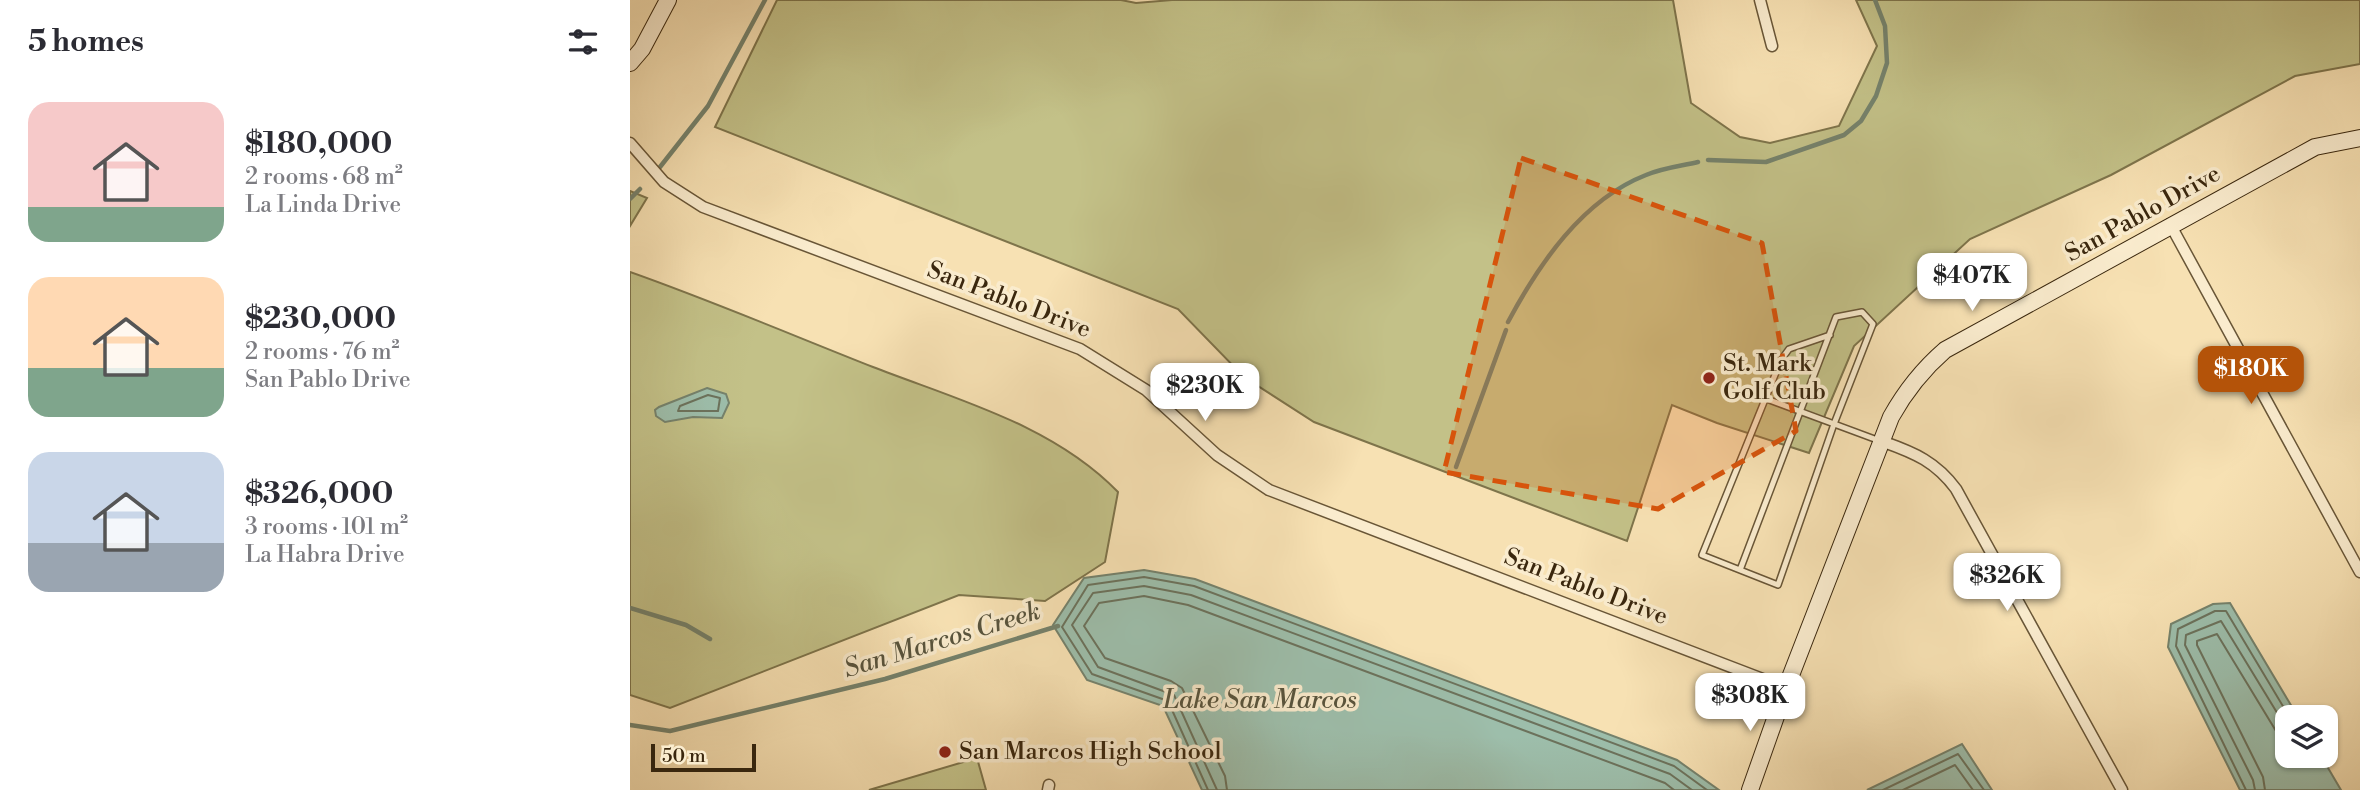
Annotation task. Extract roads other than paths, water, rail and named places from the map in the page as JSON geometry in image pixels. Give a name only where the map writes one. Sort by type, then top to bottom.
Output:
[{"type":"street","points":[[630,63],[642,50],[668,0]]},
{"type":"street","points":[[1760,0],[1772,46]]},
{"type":"street","name":"San Pablo Drive","points":[[630,143],[662,181],[702,207],[1080,349],[1146,390],[1217,455],[1269,490],[1786,688],[1884,442],[1891,417],[1905,391],[1945,350],[2170,224],[2315,147],[2360,138]]},
{"type":"street","points":[[2170,224],[2360,572]]},
{"type":"street","points":[[1884,442],[1919,454],[1942,470],[1956,489],[2122,790]]},
{"type":"street","points":[[1750,790],[1786,688]]},
{"type":"lane","points":[[1740,570],[1798,411],[1830,335],[1836,317],[1862,312],[1873,324],[1834,424],[1778,585],[1740,570],[1702,555],[1764,398],[1789,349],[1830,335]]},
{"type":"lane","points":[[1764,398],[1884,442]]},
{"type":"water","points":[[707,388],[726,394],[729,403],[722,418],[693,417],[665,422],[656,416],[655,410],[659,407]]},
{"type":"water","name":"Lake San Marcos","points":[[1144,570],[1195,579],[1677,760],[1719,790],[1202,790],[1163,706],[1087,680],[1053,625],[1084,578]]},
{"type":"water","points":[[2230,603],[2291,705],[2275,705],[2275,768],[2328,768],[2341,790],[2240,790],[2168,647],[2171,624],[2213,604]]},
{"type":"water","points":[[1962,744],[1992,790],[1867,790]]},
{"type":"waterway","points":[[660,167],[708,106],[765,0]]},
{"type":"waterway","points":[[1708,160],[1766,162],[1844,135],[1861,121],[1876,96],[1887,63],[1885,26],[1875,0]]},
{"type":"waterway","points":[[1508,322],[1548,257],[1582,217],[1602,200],[1646,175],[1698,162]]},
{"type":"waterway","points":[[630,199],[640,189]]},
{"type":"waterway","points":[[1456,467],[1506,330]]},
{"type":"waterway","points":[[630,608],[686,625],[710,639]]},
{"type":"waterway","name":"San Marcos Creek","points":[[630,725],[670,731],[885,679],[1058,626]]},
{"type":"place","name":"St. Mark Golf Club","points":[[1709,378]]},
{"type":"place","name":"San Marcos High School","points":[[945,752]]}]
